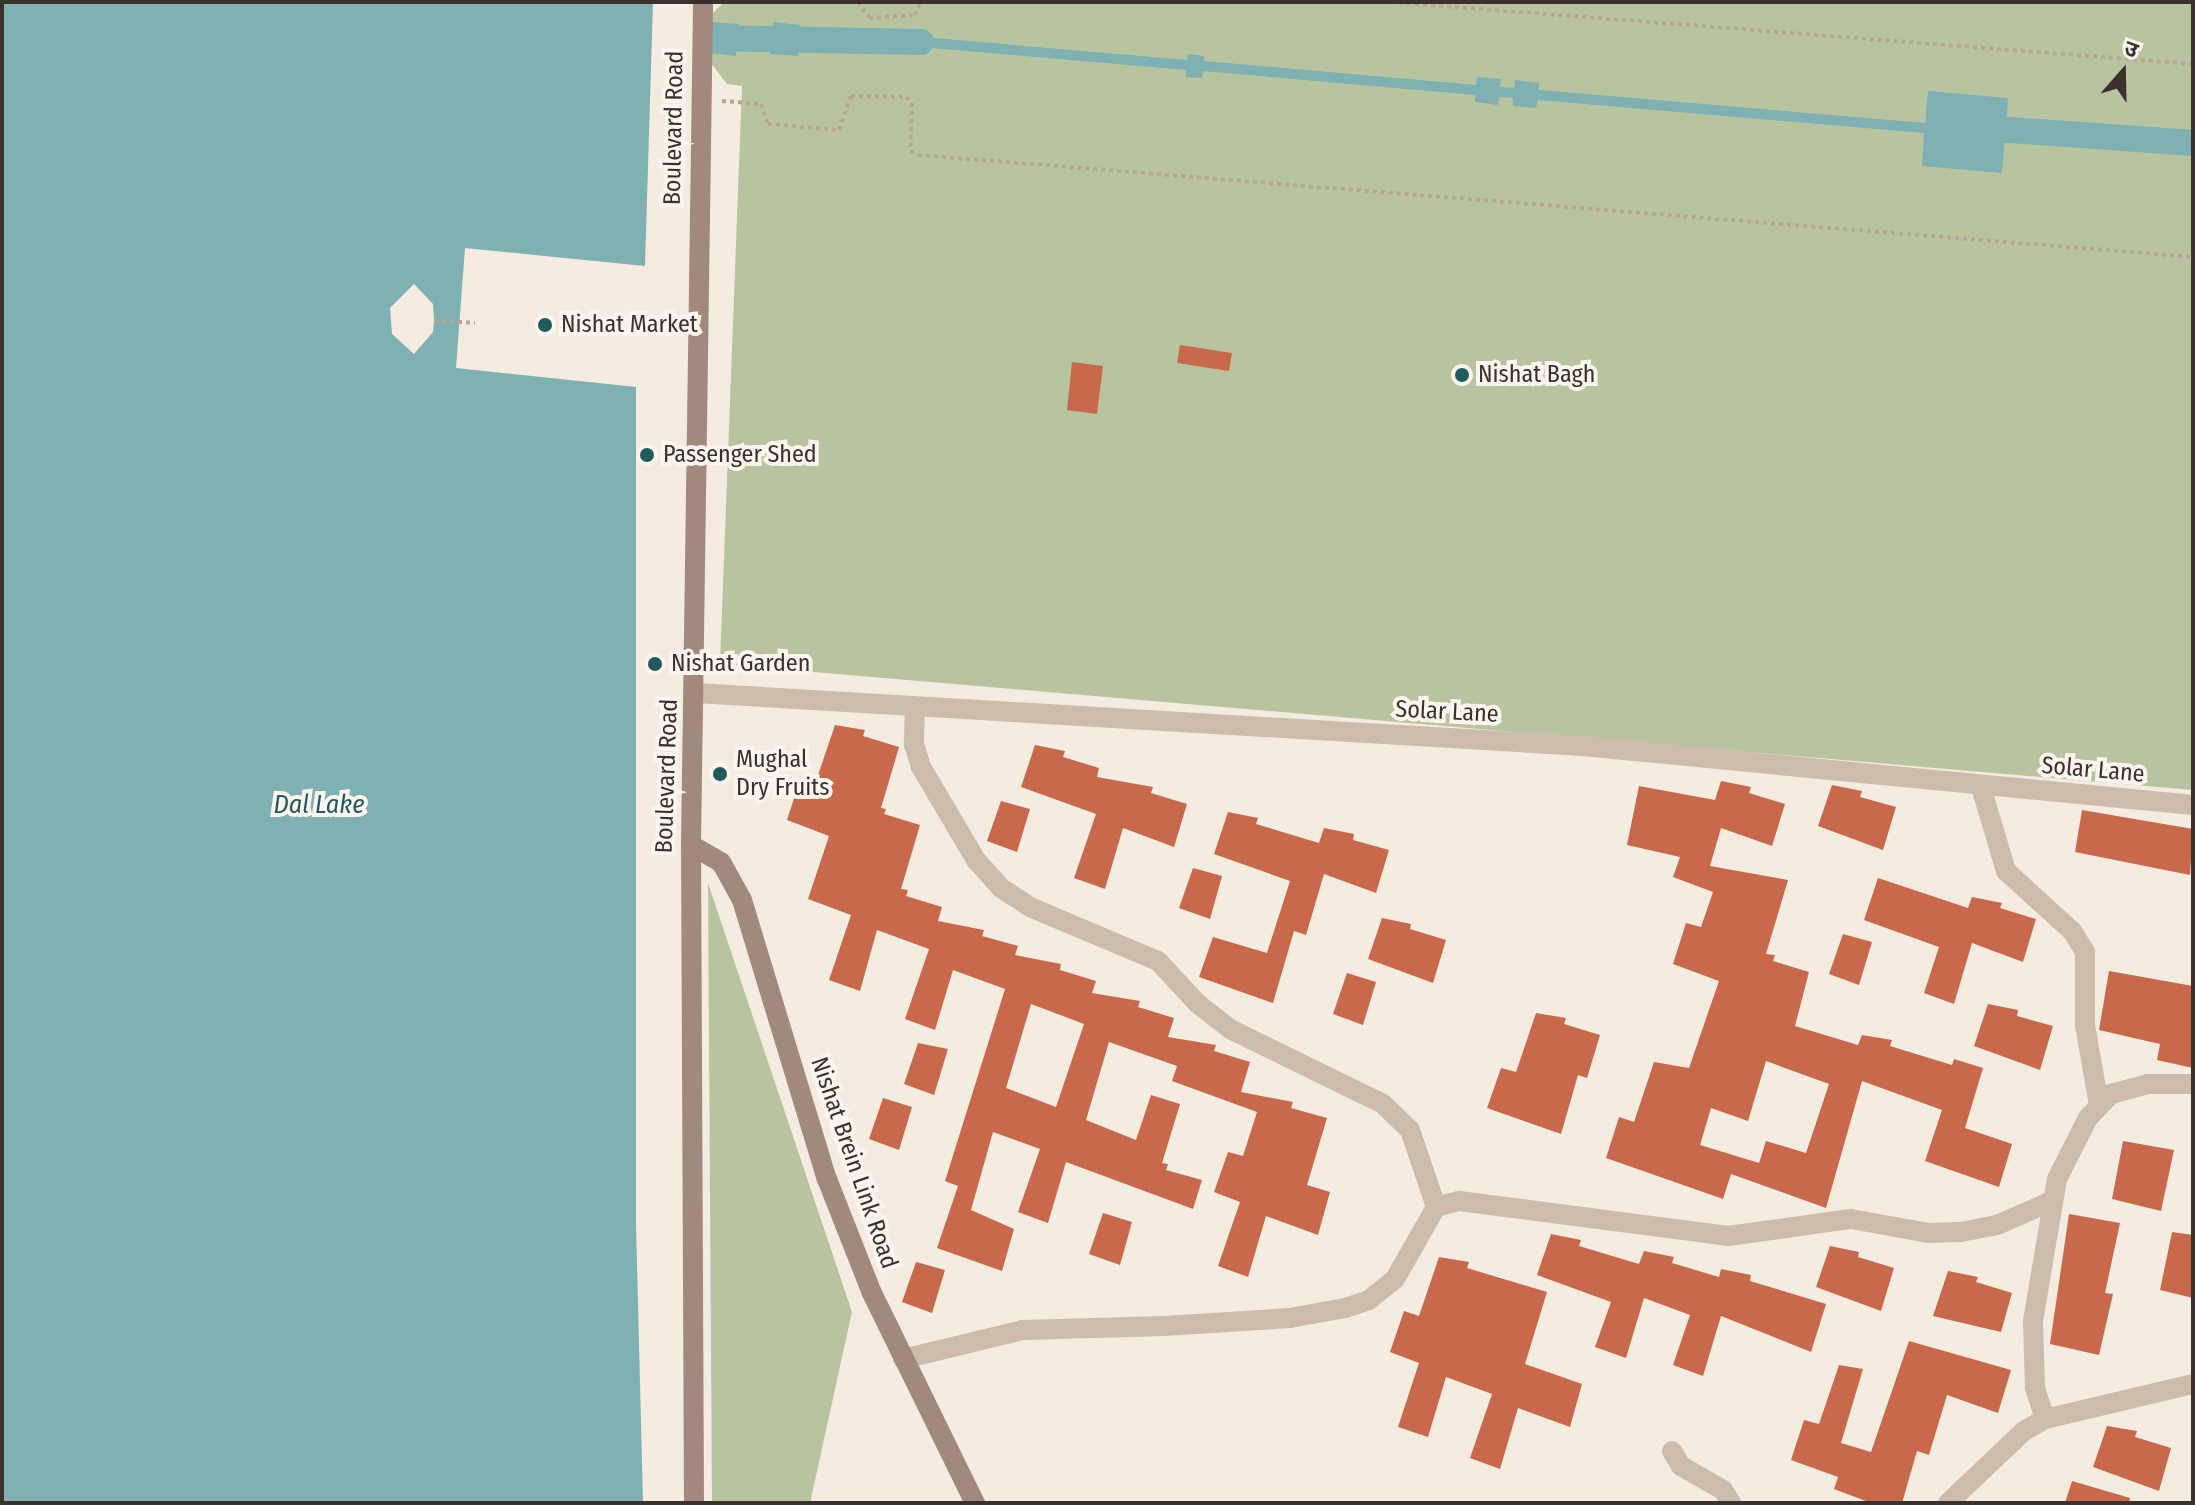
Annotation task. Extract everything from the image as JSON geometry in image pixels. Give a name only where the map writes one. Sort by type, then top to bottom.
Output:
[{"type":"main road","name":"Boulevard Road","points":[[694,1503],[691,845],[696,693],[703,2]]},
{"type":"main road","name":"Nishat Brein Link Road","points":[[691,845],[721,862],[742,900],[827,1179],[903,1359],[975,1503]]},
{"type":"street","name":"Solar Lane","points":[[696,693],[915,709],[1583,746],[1981,787],[2193,805]]},
{"type":"street","points":[[915,709],[914,744],[921,767],[976,860],[1001,888],[1030,907],[1158,961],[1198,1004],[1230,1029],[1383,1104],[1410,1130],[1436,1207]]},
{"type":"street","points":[[1981,787],[2006,871],[2072,931],[2085,952],[2086,1036],[2099,1105]]},
{"type":"street","points":[[2045,1419],[2031,1352],[2052,1201],[2078,1133],[2099,1105],[2126,1087],[2193,1084]]},
{"type":"street","points":[[903,1359],[1023,1330],[1227,1322],[1345,1308],[1369,1300],[1395,1279],[1436,1207],[1459,1201],[1510,1205],[1728,1236],[1851,1219],[1929,1233],[1961,1232],[1985,1229],[2052,1201]]},
{"type":"street","points":[[1948,1503],[2024,1431],[2045,1419],[2193,1384]]},
{"type":"street","points":[[1672,1451],[1681,1466],[1723,1490],[1731,1503]]},
{"type":"path","points":[[858,2],[860,11],[869,18],[915,15],[920,2]]},
{"type":"path","points":[[1391,2],[2193,64]]},
{"type":"path","points":[[700,100],[758,103],[768,124],[839,130],[851,96],[906,97],[912,103],[910,151],[918,155],[2193,257]]},
{"type":"path","points":[[434,320],[475,323]]},
{"type":"green space","name":"Nishat Bagh","points":[[724,2],[2193,2],[2193,790],[720,664],[742,86],[727,84],[704,54],[707,19]]},
{"type":"green space","points":[[708,883],[852,1312],[810,1503],[712,1503]]},
{"type":"water","name":"Dal Lake","points":[[2,2],[653,2],[645,266],[465,248],[456,368],[636,387],[636,1224],[643,1503],[2,1503]]},
{"type":"water","points":[[711,22],[739,24],[736,56],[709,53]]},
{"type":"water","points":[[773,22],[800,25],[798,56],[770,54]]},
{"type":"water","points":[[887,34],[1187,60],[1188,54],[1204,56],[1204,61],[1476,85],[1477,77],[1501,79],[1500,87],[1514,88],[1515,80],[1539,83],[1539,90],[1925,123],[1928,91],[2008,98],[2002,173],[1922,166],[1924,133],[1538,100],[1536,108],[1513,106],[1513,98],[1499,97],[1498,105],[1475,102],[1475,95],[1203,71],[1202,78],[1186,77],[1186,70],[886,44]]},
{"type":"pier","points":[[414,284],[433,304],[434,320],[433,332],[414,354],[392,334],[390,308]]},
{"type":"building","points":[[1180,345],[1232,353],[1229,371],[1177,363]]},
{"type":"building","points":[[1072,362],[1103,366],[1097,414],[1067,410]]},
{"type":"building","points":[[835,725],[865,730],[863,736],[899,747],[881,808],[886,809],[884,814],[920,825],[901,889],[908,890],[906,896],[942,907],[938,921],[984,930],[982,936],[1018,946],[1015,955],[1061,964],[1060,970],[1096,981],[1092,993],[1140,1001],[1138,1007],[1174,1018],[1168,1037],[1216,1045],[1214,1051],[1250,1062],[1241,1092],[1293,1102],[1291,1108],[1327,1118],[1307,1185],[1330,1192],[1318,1235],[1266,1216],[1248,1277],[1218,1266],[1240,1202],[1214,1192],[1228,1152],[1243,1156],[1257,1112],[1172,1081],[1177,1066],[1109,1042],[1086,1120],[1136,1140],[1151,1095],[1180,1104],[1162,1163],[1168,1164],[1166,1170],[1202,1180],[1193,1209],[1066,1162],[1048,1223],[1018,1212],[1040,1149],[993,1132],[971,1210],[1014,1229],[1002,1271],[937,1248],[958,1186],[945,1181],[1005,989],[953,970],[935,1030],[905,1019],[929,949],[877,930],[860,991],[829,980],[851,915],[808,899],[829,836],[787,820],[800,780],[815,784]],"holes":[[[1031,1004],[1084,1024],[1056,1107],[1006,1088]]]},
{"type":"building","points":[[1035,745],[1065,751],[1063,757],[1099,768],[1097,777],[1153,787],[1151,793],[1187,804],[1174,847],[1123,828],[1105,889],[1074,878],[1096,814],[1021,787]]},
{"type":"building","points":[[1721,781],[1751,787],[1749,793],[1785,804],[1772,846],[1721,828],[1710,866],[1788,880],[1766,954],[1775,955],[1773,961],[1809,972],[1795,1026],[1858,1045],[1862,1035],[1892,1040],[1890,1046],[1952,1065],[1954,1059],[1983,1068],[1965,1128],[2012,1144],[1999,1187],[1925,1161],[1942,1110],[1862,1081],[1826,1208],[1731,1174],[1723,1199],[1606,1158],[1619,1117],[1634,1122],[1654,1062],[1689,1068],[1719,981],[1673,964],[1686,923],[1701,927],[1713,892],[1673,877],[1680,857],[1627,845],[1639,786],[1715,800]],"holes":[[[1766,1061],[1829,1084],[1806,1153],[1766,1141],[1759,1163],[1700,1145],[1711,1108],[1748,1121]]]},
{"type":"building","points":[[1832,785],[1862,791],[1860,797],[1896,807],[1883,850],[1818,826]]},
{"type":"building","points":[[1001,801],[1030,809],[1017,852],[987,841]]},
{"type":"building","points":[[2082,810],[2193,829],[2190,875],[2075,852]]},
{"type":"building","points":[[1228,812],[1258,818],[1256,824],[1319,843],[1324,828],[1354,834],[1353,840],[1389,850],[1376,893],[1324,874],[1306,935],[1294,931],[1273,1003],[1199,977],[1213,937],[1267,953],[1290,881],[1214,854]]},
{"type":"building","points":[[1193,868],[1222,876],[1210,919],[1179,908]]},
{"type":"building","points":[[1878,878],[1968,908],[1972,897],[2002,903],[2000,908],[2036,919],[2023,962],[1972,943],[1954,1004],[1924,993],[1939,947],[1864,920]]},
{"type":"building","points":[[1382,918],[1411,924],[1410,929],[1446,940],[1433,983],[1368,959]]},
{"type":"building","points":[[1843,934],[1872,942],[1859,985],[1829,974]]},
{"type":"building","points":[[2109,971],[2193,986],[2193,1068],[2157,1060],[2160,1044],[2099,1030]]},
{"type":"building","points":[[1347,973],[1376,982],[1363,1025],[1333,1014]]},
{"type":"building","points":[[1988,1004],[2018,1010],[2017,1016],[2053,1026],[2040,1070],[1974,1046]]},
{"type":"building","points":[[1536,1013],[1566,1018],[1564,1024],[1600,1035],[1587,1078],[1578,1075],[1561,1134],[1487,1108],[1501,1068],[1516,1072]]},
{"type":"building","points":[[918,1043],[948,1049],[934,1095],[904,1084]]},
{"type":"building","points":[[883,1098],[912,1107],[899,1150],[869,1139]]},
{"type":"building","points":[[2123,1141],[2174,1150],[2161,1211],[2112,1199]]},
{"type":"building","points":[[1103,1213],[1132,1222],[1120,1265],[1089,1254]]},
{"type":"building","points":[[2069,1214],[2120,1223],[2105,1293],[2113,1294],[2099,1355],[2050,1344]]},
{"type":"building","points":[[2172,1232],[2193,1235],[2193,1298],[2160,1290]]},
{"type":"building","points":[[1551,1234],[1581,1240],[1579,1246],[1639,1264],[1644,1251],[1674,1257],[1672,1263],[1719,1277],[1721,1269],[1751,1275],[1750,1281],[1826,1304],[1811,1352],[1721,1316],[1703,1376],[1673,1365],[1690,1315],[1644,1298],[1626,1358],[1595,1347],[1611,1302],[1537,1275]]},
{"type":"building","points":[[1830,1246],[1859,1252],[1858,1257],[1894,1268],[1881,1311],[1816,1287]]},
{"type":"building","points":[[1439,1257],[1469,1262],[1467,1268],[1547,1292],[1525,1364],[1582,1384],[1570,1427],[1518,1408],[1500,1469],[1470,1458],[1492,1394],[1446,1377],[1428,1437],[1398,1427],[1419,1363],[1390,1352],[1404,1311],[1419,1316]]},
{"type":"building","points":[[916,1262],[945,1270],[932,1313],[902,1302]]},
{"type":"building","points":[[1948,1271],[1978,1277],[1976,1282],[2012,1293],[2001,1332],[1933,1316]]},
{"type":"building","points":[[1909,1341],[2011,1370],[1998,1413],[1947,1395],[1929,1455],[1917,1451],[1902,1503],[1871,1503],[1834,1489],[1838,1477],[1791,1460],[1804,1420],[1819,1424],[1839,1365],[1863,1369],[1841,1443],[1871,1452]]},
{"type":"building","points":[[2107,1426],[2137,1431],[2135,1437],[2171,1448],[2159,1491],[2093,1467]]},
{"type":"building","points":[[2072,1481],[2130,1498],[2129,1503],[2065,1503]]},
{"type":"waterway","points":[[710,38],[921,42]]},
{"type":"waterway","points":[[1969,127],[2193,143]]},
{"type":"place","name":"Nishat Market","points":[[545,325]]},
{"type":"place","name":"Nishat Bagh","points":[[1462,375]]},
{"type":"place","name":"Passenger Shed","points":[[647,455]]},
{"type":"place","name":"Nishat Garden","points":[[655,664]]},
{"type":"place","name":"Mughal Dry Fruits","points":[[720,774]]}]
